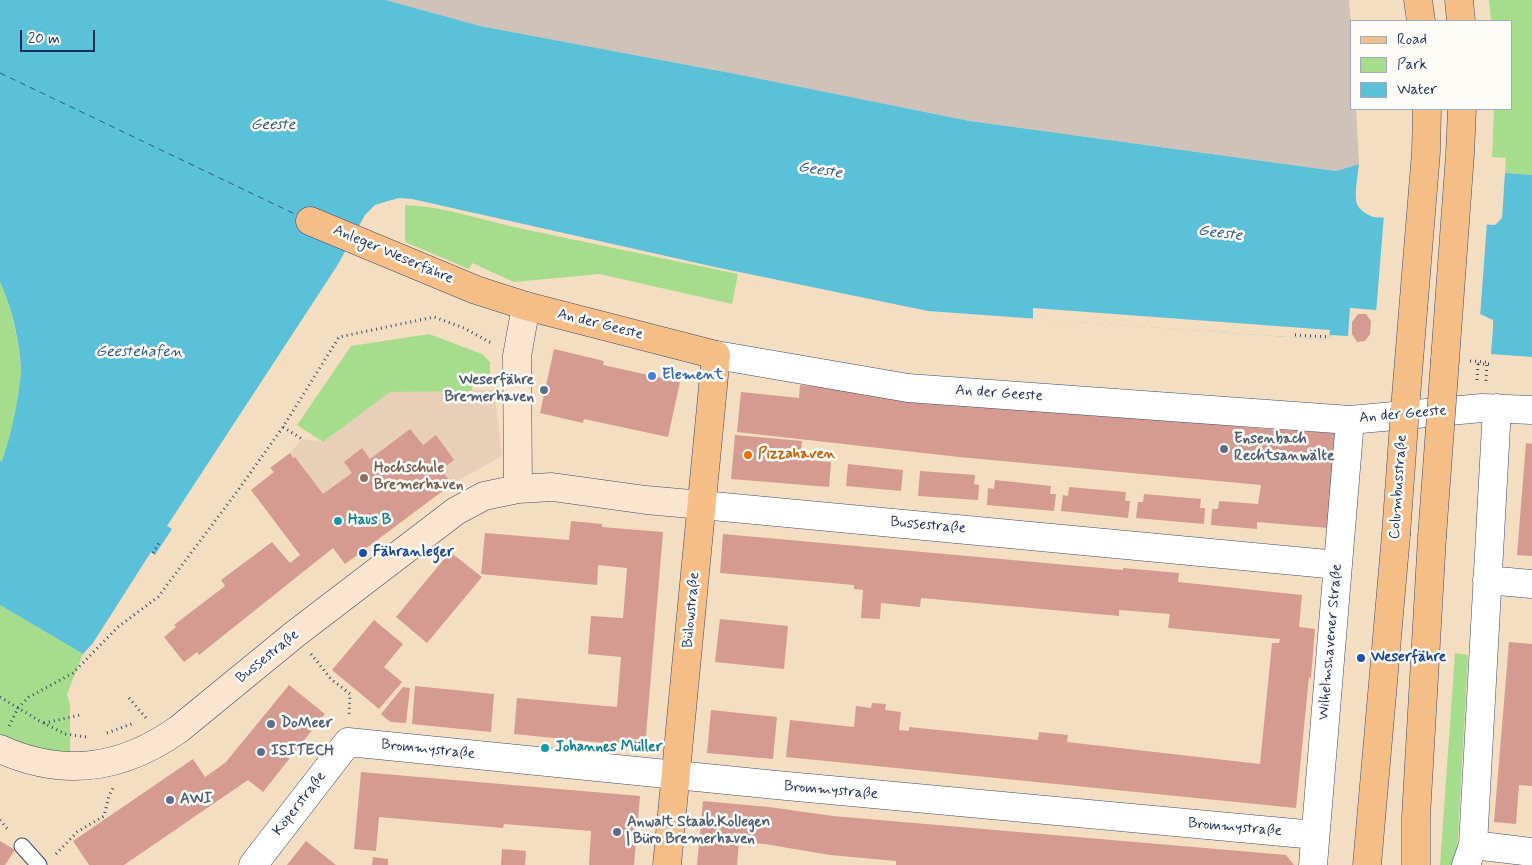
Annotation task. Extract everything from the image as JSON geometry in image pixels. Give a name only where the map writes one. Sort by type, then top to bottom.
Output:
[{"type":"main road","points":[[1418,0],[1421,20]]},
{"type":"main road","points":[[1460,0],[1461,20]]},
{"type":"main road","name":"Columbusstraße","points":[[1367,865],[1396,534],[1426,152],[1427,110]]},
{"type":"main road","points":[[1416,865],[1416,817],[1432,538],[1462,110]]},
{"type":"main road","name":"Anleger Weserfähre","points":[[310,221],[476,290]]},
{"type":"main road","name":"An der Geeste","points":[[476,290],[526,306],[716,355]]},
{"type":"main road","name":"Bülowstraße","points":[[668,865],[716,355]]},
{"type":"street","points":[[518,489],[518,356],[526,306]]},
{"type":"street","name":"An der Geeste","points":[[716,355],[908,388],[1350,420],[1482,408],[1490,391],[1532,410]]},
{"type":"street","points":[[1490,391],[1487,580],[1469,855],[1532,852]]},
{"type":"street","name":"Wilhelmshavener Straße","points":[[1313,865],[1350,420]]},
{"type":"street","name":"Bussestraße","points":[[0,749],[23,759],[51,765],[69,766],[116,760],[146,750],[167,737],[295,634],[456,511],[484,496],[518,489],[552,487],[646,500],[1338,565]]},
{"type":"street","points":[[1487,580],[1532,584]]},
{"type":"street","name":"Brommystraße","points":[[348,742],[676,776],[1315,835]]},
{"type":"street","name":"Köperstraße","points":[[253,865],[348,742]]},
{"type":"lane","points":[[22,846],[39,865]]},
{"type":"path","points":[[18,708],[29,697],[73,673],[118,627],[158,596],[283,427],[339,337],[434,317],[464,328]]},
{"type":"path","points":[[1295,335],[1329,337]]},
{"type":"path","points":[[1477,380],[1478,364],[1488,363],[1490,391]]},
{"type":"path","points":[[283,427],[302,439]]},
{"type":"path","points":[[153,553],[159,543]]},
{"type":"path","points":[[295,634],[331,679],[350,694]]},
{"type":"path","points":[[0,697],[65,734],[86,737],[103,735],[116,760],[104,816],[77,832],[60,850]]},
{"type":"path","points":[[129,698],[146,718]]},
{"type":"path","points":[[44,723],[80,715]]},
{"type":"shaded area","points":[[386,0],[1349,0],[1350,110],[1356,110],[1359,164],[1336,171],[970,121],[741,75],[480,26]]},
{"type":"shaded area","name":"Hochschule Bremerhaven","points":[[494,390],[502,456],[452,484],[345,564],[333,548],[309,566],[251,490],[274,473],[270,468],[290,453],[302,439],[323,442],[390,392]]},
{"type":"green space","points":[[1489,0],[1532,0],[1532,175],[1505,173],[1506,158],[1492,157],[1494,110],[1512,110],[1512,20],[1491,20]]},
{"type":"green space","points":[[405,205],[446,210],[514,227],[738,274],[732,304],[599,274],[514,282],[472,263],[469,269],[405,242]]},
{"type":"green space","points":[[0,282],[14,326],[21,372],[14,418],[2,462],[0,461]]},
{"type":"green space","points":[[429,334],[482,354],[490,362],[490,374],[473,373],[472,391],[390,392],[323,442],[297,425],[351,346]]},
{"type":"green space","points":[[0,605],[83,654],[67,694],[70,705],[70,753],[34,747],[0,734]]},
{"type":"green space","points":[[1455,653],[1468,655],[1457,854],[1453,865],[1440,865]]},
{"type":"water","points":[[0,0],[386,0],[480,26],[741,75],[970,121],[1336,171],[1359,164],[1356,190],[1357,204],[1362,210],[1373,217],[1495,225],[1502,218],[1505,173],[1532,175],[1532,357],[1491,354],[1493,320],[1480,314],[1350,308],[1348,336],[1330,335],[1329,340],[928,311],[715,267],[412,199],[399,198],[375,205],[365,215],[337,266],[167,526],[172,529],[155,555],[151,552],[93,643],[83,654],[0,605],[0,461],[2,461],[12,426],[21,371],[15,326],[0,282]]},
{"type":"pier","points":[[1384,215],[1487,222],[1480,317],[1376,313]]},
{"type":"pier","points":[[1033,308],[1330,330],[1329,340],[1033,319]]},
{"type":"building","points":[[1358,314],[1366,314],[1371,321],[1370,334],[1365,341],[1357,342],[1352,334],[1352,322]]},
{"type":"building","points":[[554,349],[604,361],[603,365],[680,382],[668,437],[584,419],[583,423],[540,413]]},
{"type":"building","points":[[800,385],[1266,429],[1337,433],[1328,528],[1257,522],[1257,529],[1211,525],[1212,509],[1218,509],[1219,501],[1258,504],[1261,485],[959,457],[737,432],[741,392],[799,398]]},
{"type":"building","name":"Haus B","points":[[410,429],[423,445],[436,435],[454,460],[441,470],[452,484],[345,564],[333,548],[199,655],[197,652],[184,662],[164,637],[176,627],[174,625],[225,586],[221,580],[272,542],[290,563],[300,555],[251,490],[274,472],[270,468],[290,453],[323,494],[352,473],[344,462],[362,448],[370,459]]},
{"type":"building","points":[[735,435],[802,441],[800,459],[831,462],[829,487],[731,479]]},
{"type":"building","points":[[1526,443],[1532,444],[1532,556],[1517,555]]},
{"type":"building","points":[[848,464],[903,470],[901,491],[846,486]]},
{"type":"building","points":[[920,471],[975,475],[974,484],[979,485],[978,500],[918,496]]},
{"type":"building","points":[[995,480],[1051,486],[1050,494],[1056,494],[1054,511],[987,505],[988,488],[994,489]]},
{"type":"building","points":[[1069,487],[1126,492],[1125,501],[1130,501],[1128,518],[1061,511],[1063,495],[1068,496]]},
{"type":"building","points":[[1144,494],[1201,499],[1200,508],[1205,508],[1204,524],[1136,518],[1138,502],[1143,502]]},
{"type":"building","points":[[571,521],[602,524],[602,527],[663,532],[645,747],[514,734],[517,698],[617,707],[621,657],[588,654],[591,616],[623,618],[627,568],[598,565],[597,585],[481,574],[485,533],[569,540]]},
{"type":"building","points":[[723,534],[1123,570],[1123,568],[1179,573],[1178,582],[1302,595],[1299,627],[1315,629],[1296,808],[786,757],[790,720],[854,727],[856,706],[871,708],[872,703],[886,704],[885,710],[901,712],[899,730],[909,731],[909,727],[1038,740],[1039,732],[1068,735],[1067,742],[1260,764],[1272,643],[1279,643],[1280,639],[1168,628],[1170,614],[1119,610],[1119,616],[921,598],[920,607],[881,603],[880,619],[861,618],[863,590],[854,589],[854,585],[720,573]]},
{"type":"building","points":[[450,552],[482,577],[427,643],[396,617]]},
{"type":"building","points":[[720,619],[788,626],[784,669],[715,662]]},
{"type":"building","points":[[374,620],[403,644],[384,667],[402,682],[379,709],[332,670]]},
{"type":"building","points":[[1509,642],[1532,644],[1532,786],[1519,785],[1516,824],[1494,822]]},
{"type":"building","points":[[289,685],[325,714],[263,792],[248,780],[124,865],[89,865],[73,841],[193,759],[205,777],[218,768],[226,762]]},
{"type":"building","points":[[415,686],[494,694],[491,732],[412,724]]},
{"type":"building","points":[[403,687],[410,688],[406,723],[390,722],[381,714]]},
{"type":"building","points":[[711,710],[777,717],[773,759],[707,753]]},
{"type":"building","points":[[361,772],[640,796],[634,865],[589,865],[591,831],[504,824],[503,828],[379,817],[376,851],[354,849]]},
{"type":"building","points":[[703,801],[769,807],[833,816],[1286,855],[1294,865],[896,865],[896,861],[830,855],[765,844],[739,842],[737,865],[697,865]]},
{"type":"building","points":[[0,841],[15,850],[5,865],[0,865]]},
{"type":"building","points":[[306,841],[336,865],[287,865]]},
{"type":"building","points":[[502,849],[526,851],[525,865],[501,865]]},
{"type":"building","points":[[373,857],[388,859],[388,865],[372,865]]},
{"type":"ferry route","points":[[0,73],[297,215]]},
{"type":"place","name":"Element","points":[[652,376]]},
{"type":"place","name":"Weserfähre Bremerhaven","points":[[544,390]]},
{"type":"place","name":"Ensenbach Rechtsanwälte","points":[[1224,449]]},
{"type":"place","name":"Pizzahaven","points":[[748,455]]},
{"type":"place","name":"Hochschule Bremerhaven","points":[[364,478]]},
{"type":"place","name":"Haus B","points":[[338,521]]},
{"type":"place","name":"Fähranleger","points":[[363,553]]},
{"type":"place","name":"Weserfähre","points":[[1361,658]]},
{"type":"place","name":"DoMeer","points":[[271,724]]},
{"type":"place","name":"Johannes Müller","points":[[545,748]]},
{"type":"place","name":"ISITECH","points":[[261,752]]},
{"type":"place","name":"AWI","points":[[170,800]]},
{"type":"place","name":"Anwalt Staab.Kollegen | Büro Bremerhaven","points":[[617,832]]},
{"type":"water label","name":"Geeste","points":[[273,126]]},
{"type":"water label","name":"Geeste","points":[[820,171]]},
{"type":"water label","name":"Geeste","points":[[1220,234]]},
{"type":"water label","name":"Geestehafen","points":[[139,353]]}]
